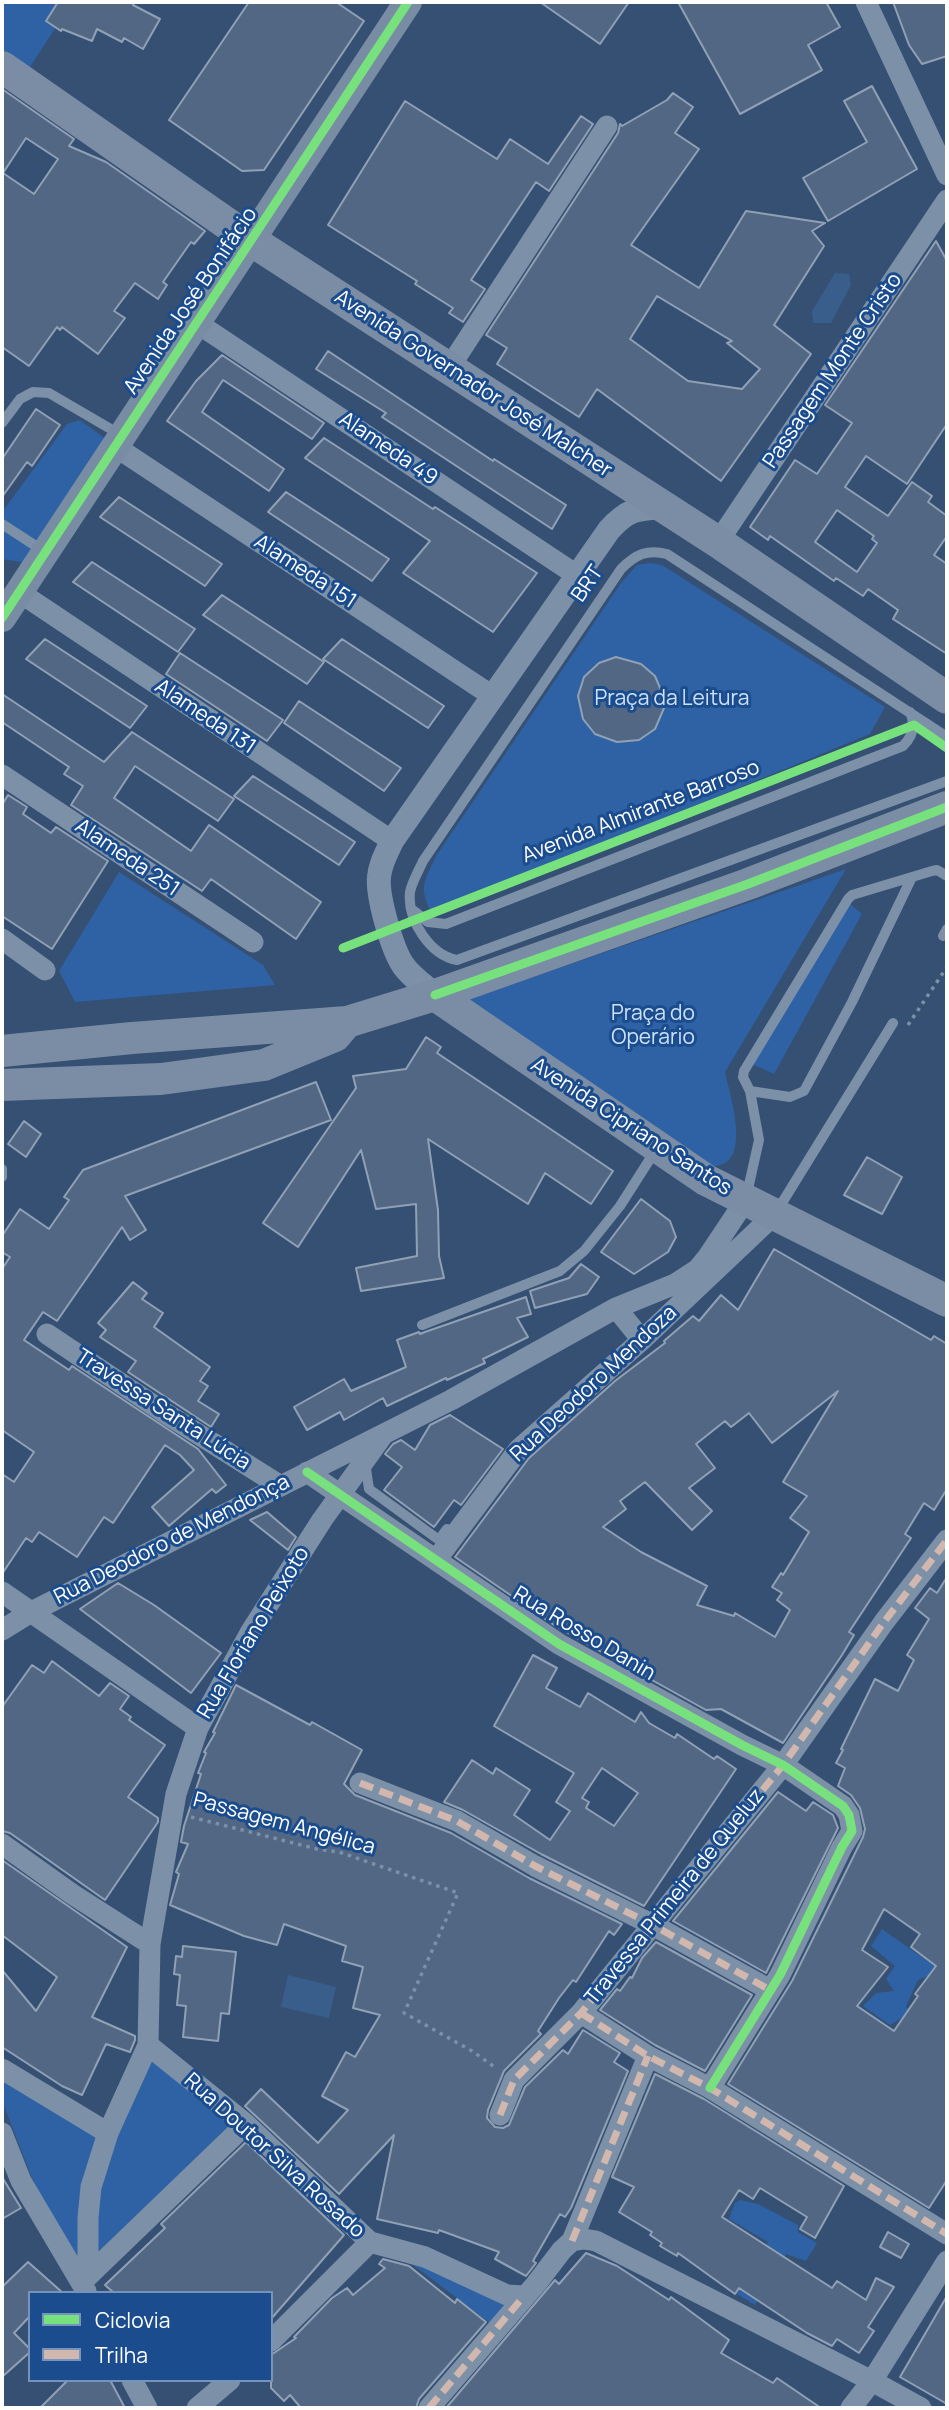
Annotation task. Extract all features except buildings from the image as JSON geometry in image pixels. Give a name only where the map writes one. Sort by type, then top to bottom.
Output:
[{"type":"main road","name":"Avenida José Bonifácio","points":[[2,618],[408,2]]},
{"type":"main road","name":"Avenida Governador José Malcher","points":[[2,67],[252,241],[718,542],[947,698]]},
{"type":"main road","points":[[2,1051],[347,1022],[435,995],[748,884],[947,807]]},
{"type":"main road","name":"Avenida Cipriano Santos","points":[[435,995],[706,1180],[947,1301]]},
{"type":"main road","points":[[2,1085],[161,1079],[264,1065],[335,1036],[347,1022]]},
{"type":"street","points":[[866,2],[947,175]]},
{"type":"street","points":[[449,368],[607,126]]},
{"type":"street","name":"Passagem Monte Cristo","points":[[718,542],[947,200]]},
{"type":"street","name":"Alameda 49","points":[[197,323],[578,576]]},
{"type":"street","name":"Alameda 151","points":[[119,442],[494,696]]},
{"type":"street","points":[[435,995],[404,967],[388,929],[379,874],[392,841],[609,530],[622,515],[634,509],[663,507]]},
{"type":"street","name":"Alameda 131","points":[[19,592],[392,841]]},
{"type":"street","name":"Alameda 251","points":[[2,775],[253,942]]},
{"type":"street","points":[[2,939],[46,970]]},
{"type":"street","name":"Rua Floriano Peixoto","points":[[85,2284],[91,2187],[108,2133],[148,2045],[150,1944],[176,1794],[198,1728],[250,1633],[339,1495],[383,1435],[617,1308],[675,1284],[698,1269],[718,1244],[745,1201]]},
{"type":"street","name":"Rua Deodoro Mendoza","points":[[436,1560],[520,1449],[642,1340],[775,1213]]},
{"type":"street","points":[[617,1308],[642,1340]]},
{"type":"street","name":"Travessa Santa Lúcia","points":[[47,1334],[279,1485]]},
{"type":"street","name":"Rua Deodoro de Mendonça","points":[[2,1630],[31,1612],[279,1485],[383,1435]]},
{"type":"street","name":"Rua Rosso Danin","points":[[307,1472],[559,1644],[783,1765],[843,1806],[849,1815],[852,1831],[770,1990]]},
{"type":"street","name":"Travessa Primeira de Queluz","points":[[500,2115],[514,2080],[581,2014],[651,1924],[783,1765],[884,1622],[947,1540]]},
{"type":"street","points":[[2,1592],[198,1728]]},
{"type":"street","points":[[360,1783],[457,1821],[535,1866],[651,1924],[770,1990],[710,2088]]},
{"type":"street","points":[[2,1844],[72,1894],[150,1944]]},
{"type":"street","points":[[581,2014],[648,2056],[710,2088],[947,2234]]},
{"type":"street","name":"Rua Doutor Silva Rosado","points":[[148,2045],[246,2124],[369,2242],[425,2257],[508,2295],[524,2296]]},
{"type":"street","points":[[429,2408],[572,2241],[648,2056]]},
{"type":"street","points":[[2,2069],[108,2133]]},
{"type":"street","points":[[2,2133],[21,2181],[85,2284],[246,2124]]},
{"type":"street","points":[[572,2241],[596,2241],[921,2408]]},
{"type":"street","points":[[273,2338],[369,2242]]},
{"type":"street","points":[[850,2408],[872,2381],[947,2261]]},
{"type":"street","points":[[860,2408],[872,2381]]},
{"type":"street","points":[[133,2382],[147,2408]]},
{"type":"street","points":[[197,2408],[228,2382]]},
{"type":"lane","points":[[2,423],[20,399],[33,393],[49,393],[119,442]]},
{"type":"lane","points":[[2,524],[45,552]]},
{"type":"lane","name":"BRT","points":[[413,909],[410,891],[423,861],[621,569],[633,557],[653,550],[667,554],[947,737]]},
{"type":"lane","points":[[413,909],[428,922],[446,924],[903,746],[911,736],[914,726],[910,712]]},
{"type":"lane","points":[[413,909],[428,943],[439,953],[457,960],[947,781]]},
{"type":"lane","points":[[745,1201],[759,1140],[750,1091],[743,1077],[744,1071],[848,900],[852,895],[937,870],[947,876]]},
{"type":"lane","points":[[750,1091],[790,1097],[804,1091],[852,1002],[912,877]]},
{"type":"lane","points":[[775,1213],[893,1023]]},
{"type":"lane","points":[[422,1325],[560,1271],[584,1251],[620,1206],[657,1148]]},
{"type":"lane","points":[[2,1168],[2,1177]]},
{"type":"lane","points":[[365,1462],[369,1489],[439,1539],[510,1449]]},
{"type":"green space","points":[[2,2],[72,2],[21,81],[2,67]]},
{"type":"green space","points":[[80,420],[107,440],[27,563],[2,559],[2,512],[67,424]]},
{"type":"green space","name":"Praça da Leitura","points":[[637,565],[662,565],[885,707],[870,734],[432,914],[425,897],[424,885],[436,856],[621,583]]},
{"type":"green space","name":"Praça do Operário","points":[[846,869],[725,1072],[734,1113],[736,1144],[732,1156],[723,1164],[709,1166],[458,1003]]},
{"type":"green space","points":[[119,872],[263,965],[275,985],[75,1002],[59,971]]},
{"type":"green space","points":[[850,904],[862,914],[774,1074],[752,1064]]},
{"type":"green space","points":[[882,1929],[936,1967],[931,1975],[918,1980],[906,2006],[916,2024],[902,2018],[890,2025],[863,2006],[876,1993],[894,1991],[886,1979],[895,1966],[871,1946]]},
{"type":"green space","points":[[152,2054],[235,2127],[82,2277],[32,2178],[2,2101],[2,2078],[110,2144]]},
{"type":"green space","points":[[740,2200],[758,2204],[798,2225],[798,2232],[817,2243],[806,2261],[786,2254],[755,2305],[737,2294],[768,2242],[729,2219],[735,2203]]},
{"type":"green space","points":[[404,2258],[506,2305],[494,2326]]},
{"type":"shaded area","points":[[835,273],[849,274],[851,285],[831,323],[813,323],[812,311]]},
{"type":"shaded area","points":[[288,1975],[336,1987],[329,2018],[281,2007]]},
{"type":"marked path","points":[[500,2115],[514,2080],[581,2013],[783,1765],[884,1622],[947,1540]]},
{"type":"marked path","points":[[360,1783],[457,1821],[535,1866],[651,1924],[770,1990]]},
{"type":"marked path","points":[[581,2013],[648,2056],[710,2088],[947,2234]]},
{"type":"marked path","points":[[572,2241],[648,2056]]},
{"type":"marked path","points":[[429,2408],[524,2296]]},
{"type":"cycle path","points":[[2,618],[408,2]]},
{"type":"cycle path","name":"Avenida Almirante Barroso","points":[[343,948],[914,725],[947,748]]},
{"type":"cycle path","points":[[435,995],[748,884],[947,807]]},
{"type":"cycle path","points":[[307,1472],[559,1644],[783,1765],[843,1806],[849,1815],[852,1831],[780,1975],[710,2088]]}]
